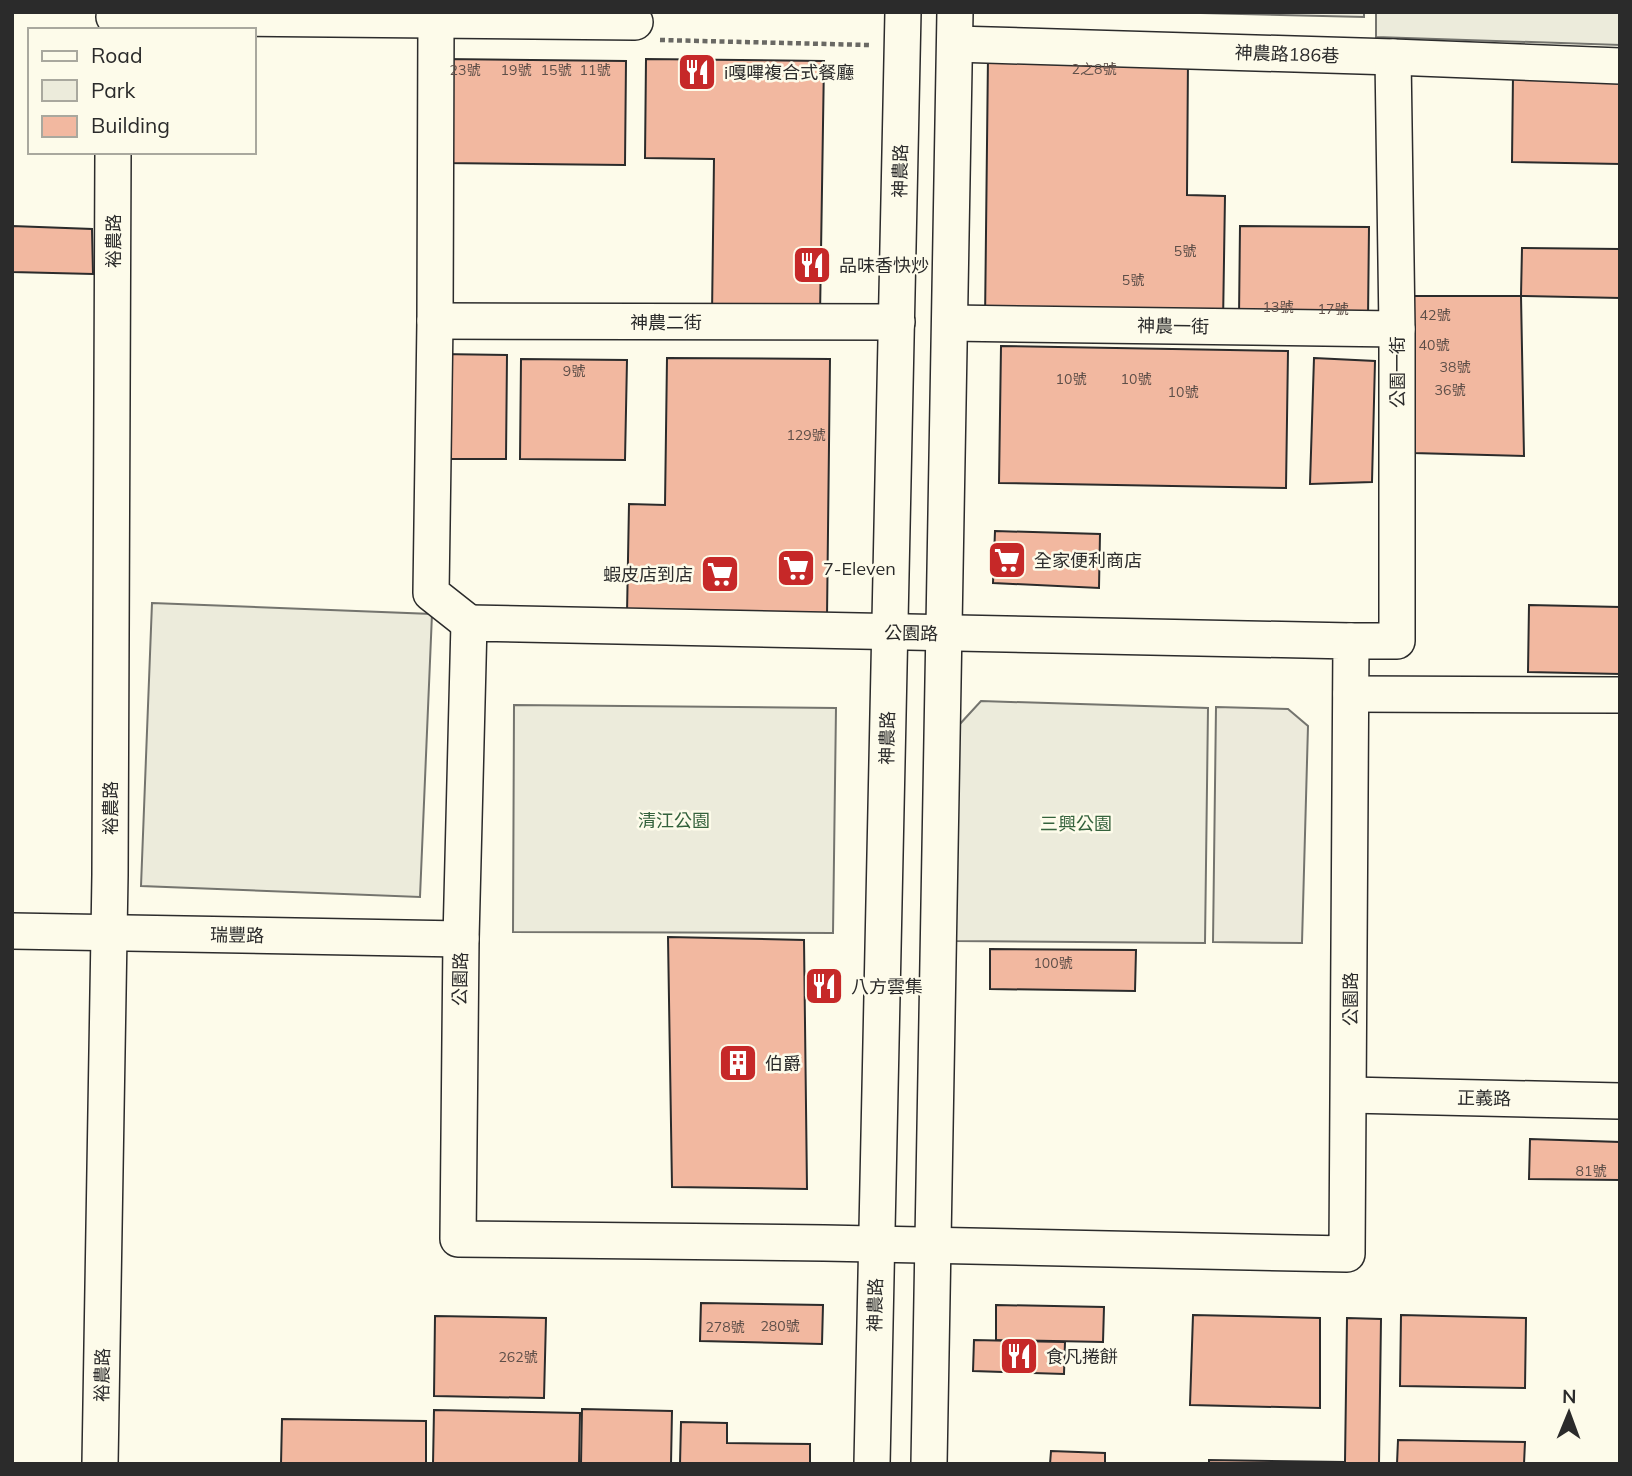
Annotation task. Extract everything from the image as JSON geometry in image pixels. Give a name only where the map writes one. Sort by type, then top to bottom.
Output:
[{"type":"street","name":"神農路","points":[[872,1464],[903,12]]},
{"type":"street","points":[[114,20],[436,19],[645,31]]},
{"type":"street","points":[[436,19],[431,593],[469,623]]},
{"type":"street","points":[[929,1464],[955,28]]},
{"type":"street","name":"神農路186巷","points":[[955,28],[1393,57],[1620,66]]},
{"type":"street","name":"公園一街","points":[[1351,641],[1397,641],[1393,57]]},
{"type":"street","name":"裕農路","points":[[100,1464],[109,933],[113,154]]},
{"type":"street","name":"神農二街","points":[[435,321],[897,322]]},
{"type":"street","name":"神農一街","points":[[950,323],[1396,329]]},
{"type":"street","name":"公園路","points":[[469,623],[1351,641],[1347,1254],[832,1243],[458,1239],[461,939],[469,623]]},
{"type":"street","points":[[1351,694],[1620,695]]},
{"type":"street","name":"瑞豐路","points":[[12,931],[461,939]]},
{"type":"street","name":"正義路","points":[[1349,1095],[1620,1101]]},
{"type":"path","points":[[645,31],[869,45]]},
{"type":"green space","points":[[1376,12],[1620,12],[1620,45],[1376,37]]},
{"type":"green space","points":[[152,603],[432,614],[420,897],[141,886]]},
{"type":"green space","name":"三興公園","points":[[981,701],[1208,708],[1205,943],[955,941],[959,725]]},
{"type":"green space","name":"清江公園","points":[[514,705],[836,708],[833,933],[513,932]]},
{"type":"shaded area","points":[[1160,12],[1364,12],[1364,17]]},
{"type":"shaded area","points":[[1216,707],[1288,709],[1308,726],[1302,943],[1213,942]]},
{"type":"building","points":[[988,56],[1188,58],[1187,195],[1225,196],[1223,324],[985,321]]},
{"type":"building","points":[[444,59],[626,61],[625,165],[443,163]]},
{"type":"building","points":[[646,59],[824,61],[820,316],[712,315],[714,159],[645,158]]},
{"type":"building","points":[[1513,75],[1620,77],[1620,164],[1512,162]]},
{"type":"building","points":[[12,226],[92,229],[93,274],[12,272]]},
{"type":"building","points":[[1240,226],[1369,227],[1368,318],[1239,317]]},
{"type":"building","points":[[1522,248],[1620,249],[1620,298],[1521,296]]},
{"type":"building","points":[[1412,296],[1521,296],[1524,456],[1413,453]]},
{"type":"building","points":[[1001,346],[1288,351],[1286,488],[999,483]]},
{"type":"building","points":[[440,354],[507,355],[506,459],[439,459]]},
{"type":"building","points":[[667,358],[830,359],[827,617],[627,614],[629,504],[665,505]]},
{"type":"building","points":[[1314,358],[1375,361],[1372,482],[1310,484]]},
{"type":"building","points":[[521,359],[627,360],[625,460],[520,459]]},
{"type":"building","points":[[995,531],[1100,534],[1099,588],[993,583]]},
{"type":"building","points":[[1529,605],[1620,607],[1620,674],[1528,672]]},
{"type":"building","name":"伯爵","points":[[668,937],[804,940],[807,1189],[672,1187]]},
{"type":"building","points":[[990,949],[1136,950],[1135,991],[990,989]]},
{"type":"building","points":[[1530,1139],[1620,1142],[1620,1180],[1529,1179]]},
{"type":"building","points":[[701,1303],[823,1305],[822,1344],[700,1341]]},
{"type":"building","points":[[996,1305],[1104,1307],[1103,1342],[996,1340]]},
{"type":"building","points":[[1193,1315],[1320,1318],[1320,1408],[1190,1405]]},
{"type":"building","points":[[1401,1315],[1526,1318],[1525,1388],[1400,1386]]},
{"type":"building","points":[[435,1316],[546,1318],[544,1398],[434,1396]]},
{"type":"building","points":[[1347,1318],[1381,1319],[1379,1464],[1209,1464],[1209,1460],[1345,1462]]},
{"type":"building","name":"食凡捲餅","points":[[974,1340],[1065,1342],[1064,1374],[973,1371]]},
{"type":"building","points":[[582,1409],[672,1411],[671,1464],[581,1464]]},
{"type":"building","points":[[434,1410],[580,1413],[579,1464],[433,1464]]},
{"type":"building","points":[[282,1419],[426,1421],[426,1464],[281,1464]]},
{"type":"building","points":[[681,1422],[727,1423],[727,1443],[810,1444],[810,1464],[680,1464]]},
{"type":"building","points":[[1398,1440],[1525,1442],[1524,1464],[1397,1464]]},
{"type":"building","points":[[1051,1451],[1105,1453],[1105,1464],[1050,1464]]},
{"type":"place","name":"i嘎嗶複合式餐廳","points":[[697,72]]},
{"type":"place","name":"品味香快炒","points":[[812,265]]},
{"type":"place","name":"全家便利商店","points":[[1007,560]]},
{"type":"place","name":"7-Eleven","points":[[796,568]]},
{"type":"place","name":"蝦皮店到店","points":[[720,574]]},
{"type":"place","name":"八方雲集","points":[[824,986]]},
{"type":"place","name":"伯爵","points":[[738,1063]]},
{"type":"place","name":"食凡捲餅","points":[[1019,1356]]}]
